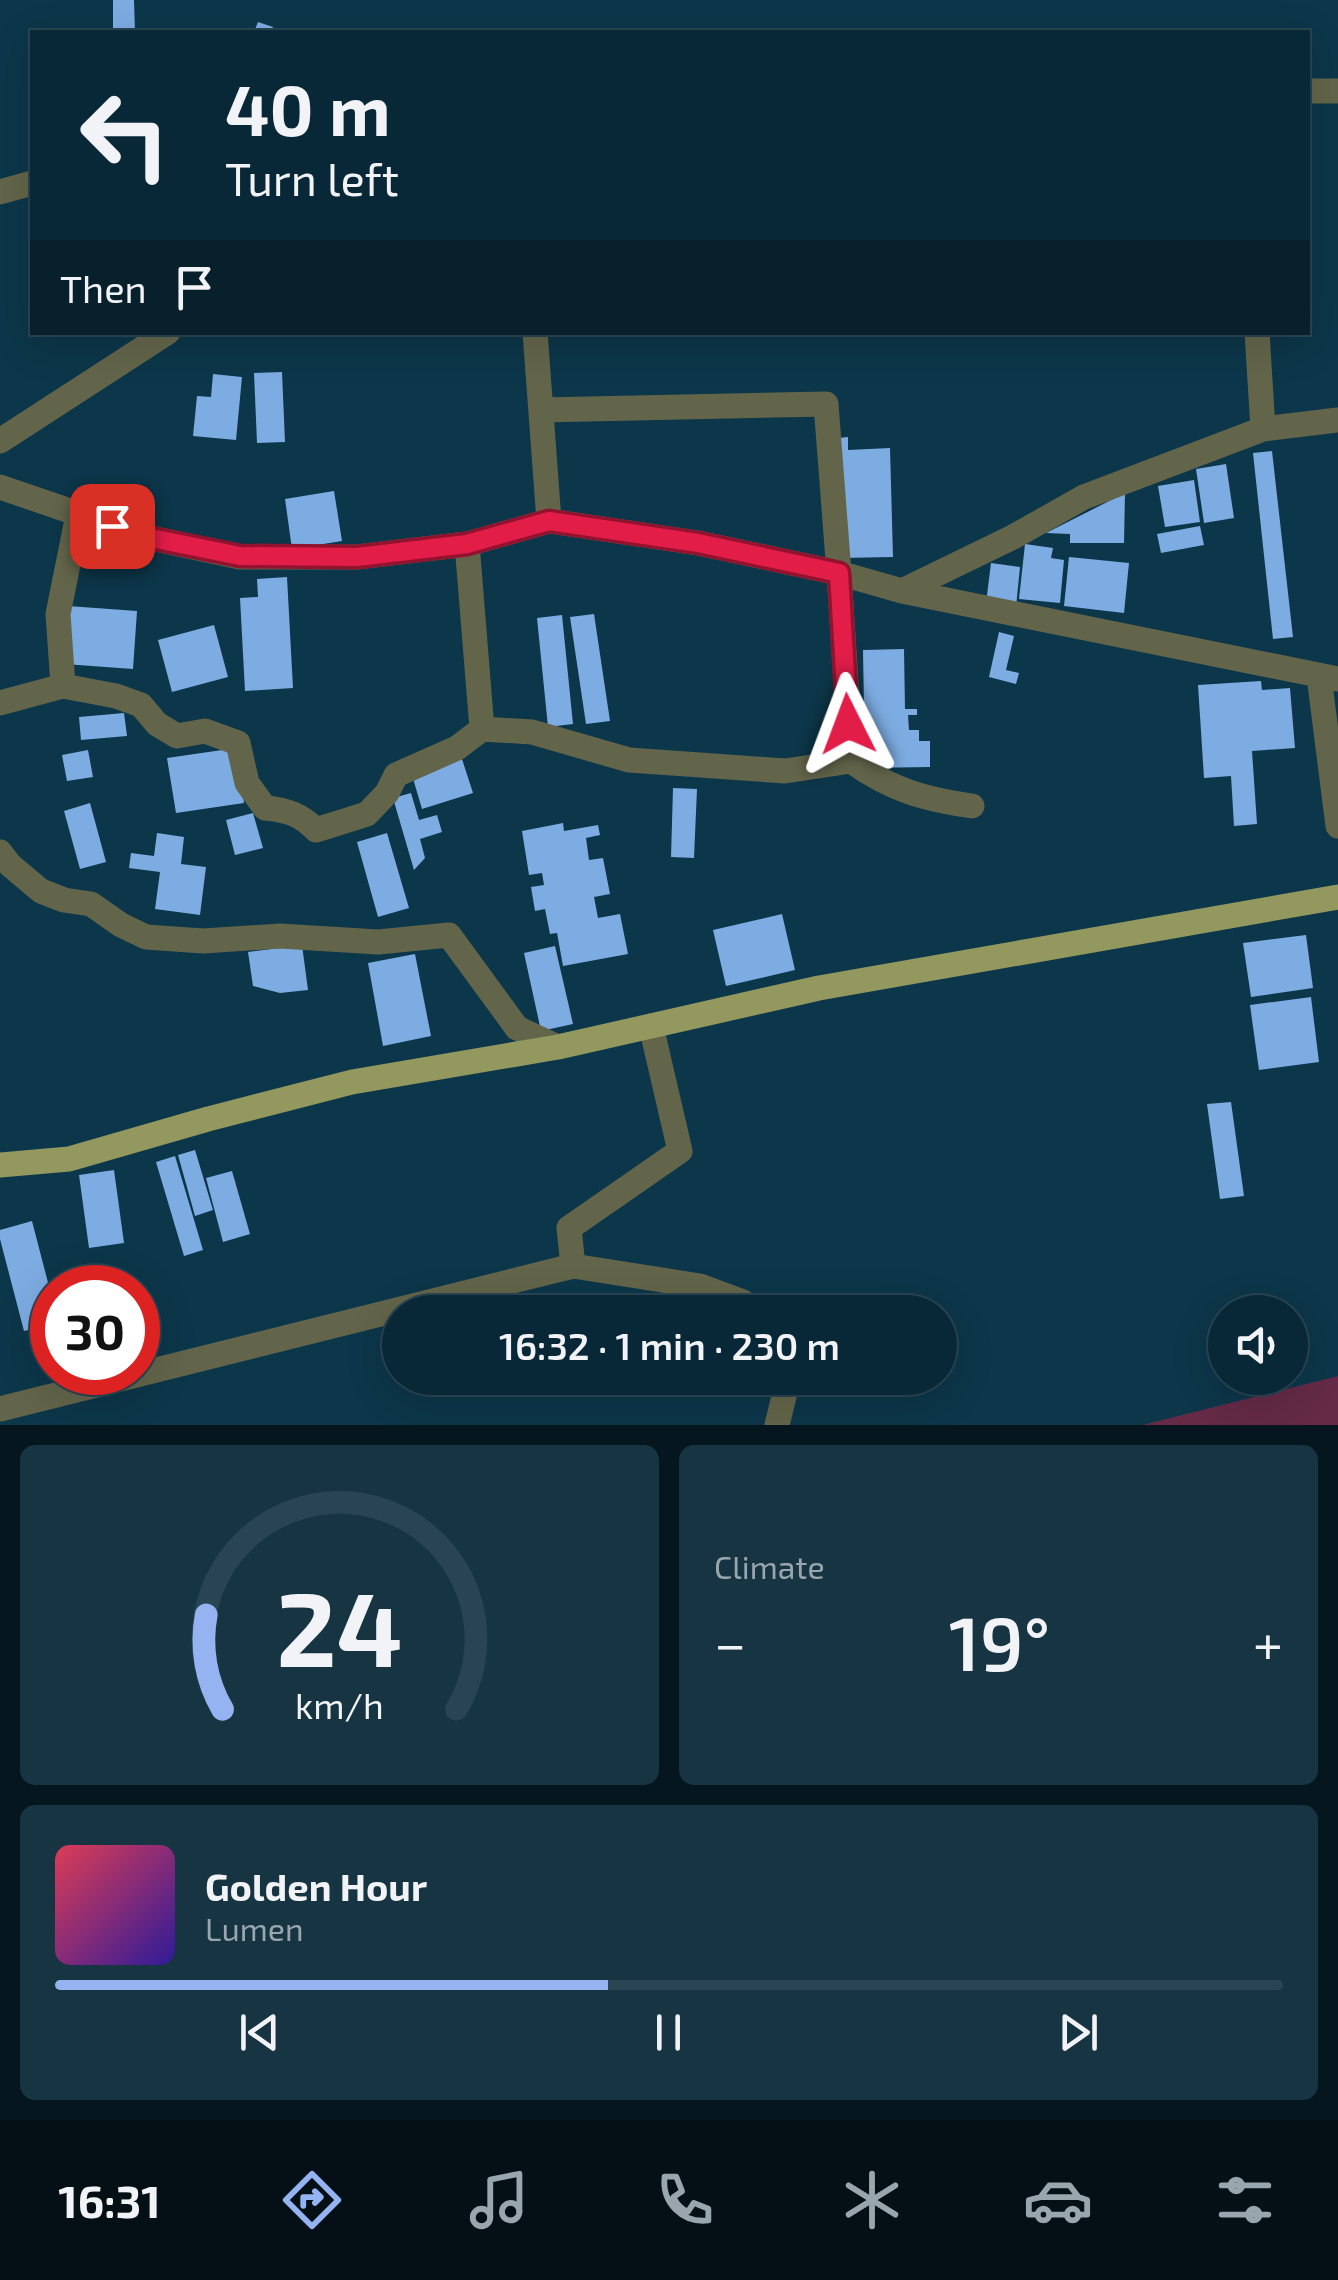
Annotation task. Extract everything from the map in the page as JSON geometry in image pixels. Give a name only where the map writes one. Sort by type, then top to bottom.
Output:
[{"type":"main road","points":[[0,1165],[68,1159],[352,1082],[558,1046],[819,988],[1338,897]]},
{"type":"street","points":[[1310,91],[1338,91]]},
{"type":"street","points":[[0,192],[30,184]]},
{"type":"street","points":[[535,335],[549,521]]},
{"type":"street","points":[[1257,335],[1262,429]]},
{"type":"street","points":[[0,441],[153,338]]},
{"type":"street","points":[[541,410],[826,404],[851,761]]},
{"type":"street","points":[[902,592],[1013,537],[1084,496],[1262,429],[1338,420]]},
{"type":"street","points":[[0,487],[146,537],[240,556],[357,557],[467,544],[549,521],[698,543],[839,573],[902,592],[1329,678],[1338,826]]},
{"type":"street","points":[[63,686],[58,614],[78,515]]},
{"type":"street","points":[[467,544],[482,729]]},
{"type":"street","points":[[0,703],[63,686],[141,705],[157,724],[177,736],[205,731],[238,743],[247,783],[265,808],[302,816],[316,830],[367,814],[396,775],[457,748],[482,729],[532,732],[629,760],[784,772],[851,761],[874,778],[926,799],[972,806]]},
{"type":"street","points":[[0,852],[41,892],[92,904],[146,937],[203,941],[280,936],[378,942],[450,935],[517,1028],[558,1046]]},
{"type":"street","points":[[573,1266],[569,1228],[680,1151],[651,1026]]},
{"type":"street","points":[[0,1409],[573,1266],[700,1286],[724,1295]]},
{"type":"street","points":[[777,1425],[784,1395]]},
{"type":"shaded area","points":[[1338,1376],[1338,1425],[1142,1425],[1262,1395],[1308,1395],[1308,1384]]},
{"type":"building","points":[[113,0],[134,0],[135,30],[113,30]]},
{"type":"building","points":[[258,22],[273,27],[272,30],[255,30]]},
{"type":"building","points":[[282,372],[285,442],[257,443],[254,373]]},
{"type":"building","points":[[213,374],[242,377],[236,440],[193,436],[197,396],[211,397]]},
{"type":"building","points":[[848,437],[848,450],[890,448],[893,557],[841,558],[838,438]]},
{"type":"building","points":[[1272,451],[1293,637],[1273,639],[1253,453]]},
{"type":"building","points":[[1226,464],[1234,518],[1204,523],[1196,469]]},
{"type":"building","points":[[1194,480],[1200,522],[1165,527],[1158,486]]},
{"type":"building","points":[[334,491],[342,541],[292,549],[285,499]]},
{"type":"building","points":[[1125,493],[1124,543],[1070,543],[1070,534],[1046,533]]},
{"type":"building","points":[[1200,526],[1204,545],[1161,553],[1157,534]]},
{"type":"building","points":[[1025,544],[1053,548],[1051,558],[1064,560],[1060,603],[1019,599]]},
{"type":"building","points":[[1069,557],[1129,563],[1124,613],[1064,606]]},
{"type":"building","points":[[991,563],[1020,567],[1016,607],[986,603]]},
{"type":"building","points":[[287,577],[293,688],[245,691],[240,598],[258,597],[257,579]]},
{"type":"building","points":[[68,606],[137,611],[133,669],[64,664]]},
{"type":"building","points":[[594,614],[610,721],[586,724],[570,617]]},
{"type":"building","points":[[562,615],[573,724],[548,727],[537,618]]},
{"type":"building","points":[[214,625],[228,677],[172,692],[158,640]]},
{"type":"building","points":[[999,632],[1014,636],[1006,670],[1019,673],[1016,684],[989,677]]},
{"type":"building","points":[[904,649],[905,709],[917,709],[917,715],[908,715],[909,730],[919,730],[919,741],[930,741],[930,767],[865,768],[863,650]]},
{"type":"building","points":[[1261,681],[1262,690],[1290,688],[1295,748],[1252,751],[1257,824],[1234,826],[1231,776],[1204,778],[1198,685]]},
{"type":"building","points":[[124,713],[127,736],[81,740],[79,717]]},
{"type":"building","points":[[236,748],[244,803],[176,813],[167,758]]},
{"type":"building","points":[[88,750],[93,777],[67,781],[62,755]]},
{"type":"building","points":[[462,759],[473,793],[422,809],[412,775]]},
{"type":"building","points":[[673,788],[697,789],[694,858],[671,857]]},
{"type":"building","points":[[411,793],[419,820],[437,815],[442,832],[420,839],[425,858],[414,870],[393,798]]},
{"type":"building","points":[[90,803],[106,862],[80,869],[64,811]]},
{"type":"building","points":[[253,813],[263,848],[235,855],[226,820]]},
{"type":"building","points":[[563,823],[564,831],[598,825],[600,835],[586,838],[589,860],[603,858],[610,894],[594,897],[598,918],[620,914],[628,954],[563,966],[557,933],[550,934],[545,909],[535,911],[531,887],[544,885],[542,873],[529,875],[522,831]]},
{"type":"building","points":[[157,833],[184,837],[181,864],[206,867],[200,915],[155,909],[160,872],[129,868],[131,853],[154,856]]},
{"type":"building","points":[[387,833],[409,908],[378,917],[357,842]]},
{"type":"building","points":[[782,914],[795,970],[726,986],[713,930]]},
{"type":"building","points":[[1306,935],[1313,988],[1251,997],[1243,943]]},
{"type":"building","points":[[302,945],[308,990],[280,993],[253,986],[248,952]]},
{"type":"building","points":[[555,946],[573,1024],[541,1031],[524,953]]},
{"type":"building","points":[[415,954],[431,1036],[383,1046],[368,963]]},
{"type":"building","points":[[1311,997],[1319,1062],[1259,1070],[1250,1005]]},
{"type":"building","points":[[1231,1102],[1244,1196],[1220,1199],[1207,1104]]},
{"type":"building","points":[[195,1150],[213,1210],[195,1216],[178,1155]]},
{"type":"building","points":[[175,1156],[203,1250],[184,1256],[156,1162]]},
{"type":"building","points":[[114,1170],[124,1243],[89,1248],[79,1175]]},
{"type":"building","points":[[232,1171],[250,1234],[223,1242],[206,1178]]},
{"type":"building","points":[[32,1221],[43,1265],[30,1265],[30,1330],[24,1331],[0,1230]]},
{"type":"route","points":[[112,526],[240,556],[357,557],[467,544],[549,521],[698,543],[839,573],[848,724]]}]
